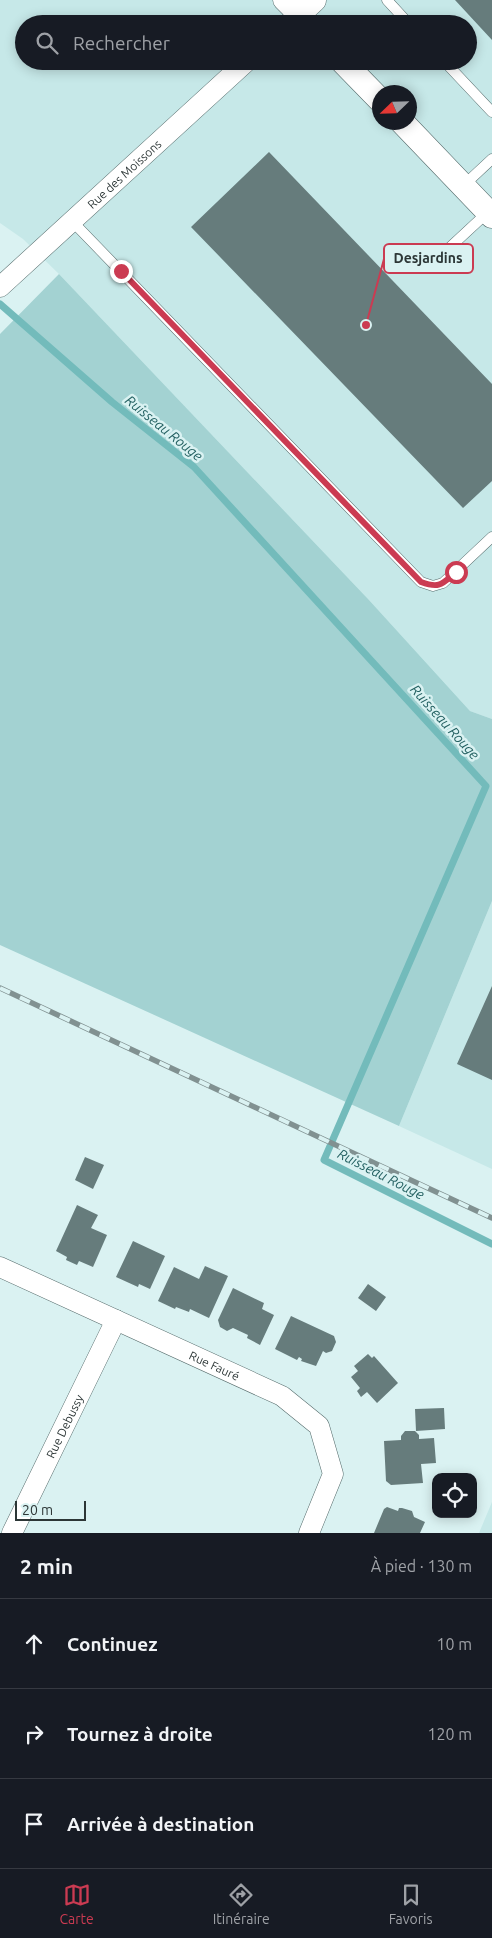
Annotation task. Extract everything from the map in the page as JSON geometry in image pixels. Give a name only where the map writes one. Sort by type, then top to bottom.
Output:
[{"type":"street","name":"Rue des Moissons","points":[[0,287],[237,70]]},
{"type":"street","points":[[351,70],[372,92]]},
{"type":"street","points":[[410,130],[490,214]]},
{"type":"street","name":"Rue Fauré","points":[[0,1267],[282,1396],[319,1426],[333,1474],[309,1533]]},
{"type":"street","name":"Rue Debussy","points":[[12,1533],[116,1320]]},
{"type":"lane","points":[[386,0],[400,15]]},
{"type":"lane","points":[[452,70],[492,112]]},
{"type":"lane","points":[[463,186],[492,159]]},
{"type":"lane","points":[[433,263],[490,214]]},
{"type":"lane","points":[[72,221],[421,582],[433,586],[443,583],[492,537]]},
{"type":"shaded area","points":[[0,0],[492,0],[492,719],[470,711],[369,600],[59,274],[23,239],[0,223]]},
{"type":"shaded area","points":[[59,274],[369,600],[470,711],[492,719],[492,901],[399,1126],[0,945],[0,334]]},
{"type":"shaded area","points":[[492,901],[492,1169],[399,1126]]},
{"type":"shaded area","points":[[492,1502],[492,1533],[479,1533]]},
{"type":"building","points":[[455,0],[492,0],[492,40],[477,24],[477,15],[469,15]]},
{"type":"building","points":[[269,152],[492,384],[492,481],[463,508],[191,227]]},
{"type":"building","points":[[492,986],[492,1080],[457,1064]]},
{"type":"building","points":[[85,1157],[104,1165],[93,1189],[75,1180]]},
{"type":"building","points":[[77,1205],[98,1215],[91,1228],[107,1235],[93,1267],[79,1261],[77,1265],[66,1260],[67,1257],[56,1251]]},
{"type":"building","points":[[133,1241],[165,1256],[150,1289],[139,1284],[138,1287],[116,1277]]},
{"type":"building","points":[[205,1266],[228,1276],[209,1318],[190,1309],[189,1312],[176,1307],[175,1309],[158,1301],[174,1267],[199,1279]]},
{"type":"building","points":[[368,1284],[386,1297],[376,1311],[358,1298]]},
{"type":"building","points":[[233,1288],[264,1303],[262,1309],[274,1315],[260,1345],[247,1338],[248,1335],[233,1328],[227,1331],[220,1327],[218,1320]]},
{"type":"building","points":[[291,1316],[334,1336],[336,1342],[332,1351],[326,1353],[323,1351],[316,1366],[301,1361],[302,1359],[299,1357],[297,1360],[275,1349]]},
{"type":"building","points":[[368,1354],[372,1358],[374,1356],[398,1383],[377,1403],[367,1392],[361,1397],[357,1391],[360,1388],[351,1377],[358,1371],[354,1366]]},
{"type":"building","points":[[444,1408],[445,1429],[416,1431],[415,1409]]},
{"type":"building","points":[[405,1431],[415,1431],[419,1435],[419,1439],[434,1438],[436,1463],[421,1464],[423,1483],[391,1485],[386,1481],[384,1441],[401,1440],[401,1436]]},
{"type":"building","points":[[387,1507],[398,1511],[399,1508],[402,1508],[412,1511],[414,1517],[425,1522],[420,1533],[374,1533],[384,1509]]},
{"type":"waterway","name":"Ruisseau Rouge","points":[[0,304],[112,402],[194,467],[486,786],[324,1160],[492,1244]]},
{"type":"railway","points":[[0,988],[492,1218]]},
{"type":"place","name":"Desjardins","points":[[366,325]]},
{"type":"route","points":[[121,271],[421,582],[433,586],[443,583],[456,572]]}]
